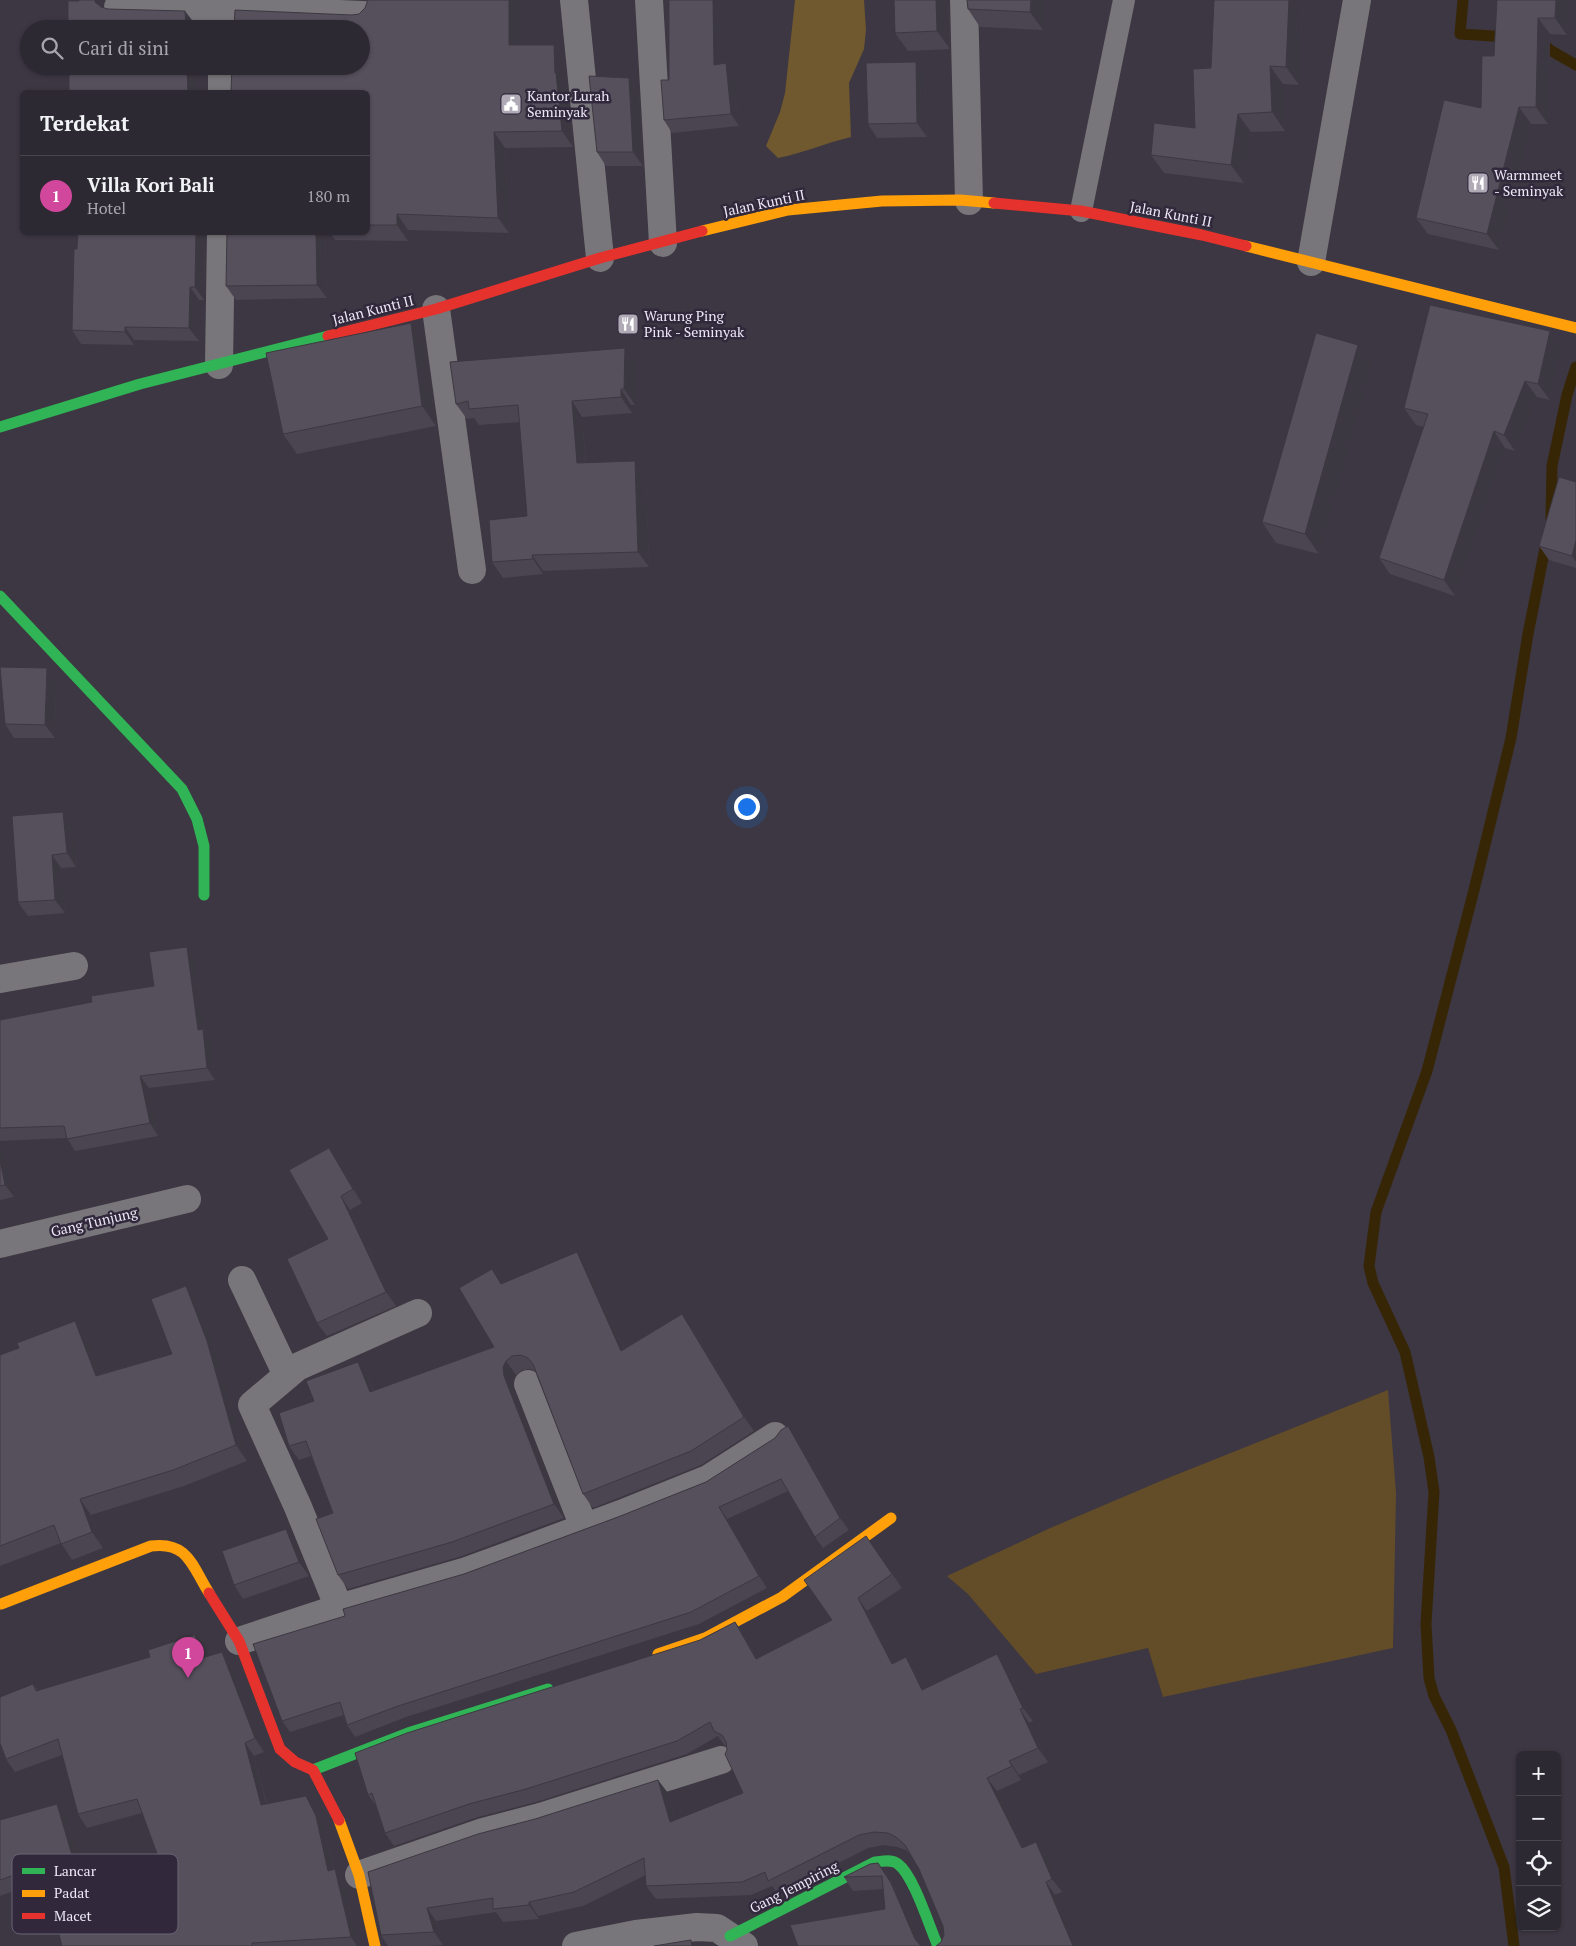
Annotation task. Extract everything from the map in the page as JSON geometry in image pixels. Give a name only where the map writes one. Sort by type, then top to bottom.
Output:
[{"type":"street","points":[[574,0],[600,258]]},
{"type":"street","points":[[649,0],[663,243]]},
{"type":"street","points":[[964,0],[969,201]]},
{"type":"street","points":[[1311,262],[1357,0]]},
{"type":"street","points":[[118,7],[222,12],[363,15]]},
{"type":"street","points":[[222,75],[222,90]]},
{"type":"street","name":"Jalan Kunti II","points":[[0,427],[140,384],[436,309],[600,258],[730,224],[788,210],[882,201],[969,201],[1081,212],[1202,235],[1576,328]]},
{"type":"street","points":[[219,365],[221,235]]},
{"type":"street","points":[[436,309],[472,570]]},
{"type":"street","points":[[0,596],[182,790],[197,819],[204,846],[204,895]]},
{"type":"street","points":[[0,979],[74,966]]},
{"type":"street","name":"Gang Tunjung","points":[[0,1244],[187,1199]]},
{"type":"street","points":[[242,1280],[287,1375]]},
{"type":"street","points":[[339,1608],[298,1507],[252,1405],[297,1367],[418,1313]]},
{"type":"street","points":[[528,1384],[584,1527]]},
{"type":"street","points":[[239,1641],[339,1608],[467,1571],[621,1514],[708,1479],[775,1436]]},
{"type":"street","points":[[650,1656],[705,1638],[782,1596],[891,1518]]},
{"type":"street","points":[[1,1604],[151,1546],[174,1545],[184,1552],[239,1641],[280,1749],[288,1759],[313,1770],[411,1732],[560,1685]]},
{"type":"street","points":[[359,1875],[483,1832],[540,1817],[720,1760]]},
{"type":"street","points":[[313,1770],[338,1820],[359,1875],[375,1946]]},
{"type":"street","name":"Gang Jempiring","points":[[737,1941],[875,1862],[889,1860],[899,1865],[908,1877],[938,1946]]},
{"type":"street","points":[[576,1946],[636,1934],[697,1927],[717,1928],[737,1941]]},
{"type":"lane","points":[[1081,212],[1124,0]]},
{"type":"shaded area","points":[[795,0],[864,0],[866,30],[864,49],[849,83],[851,137],[778,158],[766,146],[780,112],[785,93]]},
{"type":"shaded area","points":[[1388,1390],[1396,1493],[1393,1648],[1163,1697],[1148,1648],[1036,1674],[968,1594],[947,1576],[1048,1529],[1163,1480]]},
{"type":"building","points":[[95,0],[101,7],[108,9],[185,11],[186,20],[68,20],[68,1]]},
{"type":"building","points":[[368,0],[509,0],[509,45],[554,45],[555,73],[562,131],[494,132],[498,218],[397,214],[397,225],[370,225],[370,90],[231,90],[232,75],[370,75],[370,20],[234,20],[235,10],[352,15],[359,14],[365,8]]},
{"type":"building","points":[[669,0],[713,0],[714,65],[726,63],[731,114],[664,120],[661,80],[669,80]]},
{"type":"building","points":[[894,0],[936,0],[937,31],[895,33]]},
{"type":"building","points":[[967,0],[1031,0],[1030,12],[968,9]]},
{"type":"building","points":[[1214,0],[1289,0],[1286,67],[1270,66],[1272,112],[1238,114],[1231,165],[1151,155],[1154,123],[1195,128],[1193,69],[1211,68]]},
{"type":"building","points":[[1497,0],[1556,0],[1555,18],[1538,18],[1536,107],[1519,107],[1487,234],[1416,218],[1444,100],[1481,108],[1482,56],[1494,56]]},
{"type":"building","points":[[916,62],[917,123],[868,124],[866,63]]},
{"type":"building","points":[[69,75],[187,75],[188,90],[69,90]]},
{"type":"building","points":[[589,76],[629,78],[633,152],[597,152]]},
{"type":"building","points":[[78,235],[196,235],[195,287],[190,287],[189,328],[125,327],[125,332],[72,330],[74,249],[77,249]]},
{"type":"building","points":[[227,235],[316,235],[317,285],[226,286]]},
{"type":"building","points":[[1430,305],[1550,331],[1538,384],[1525,381],[1504,435],[1494,431],[1444,580],[1379,558],[1428,414],[1404,408]]},
{"type":"building","points":[[411,323],[422,406],[283,434],[266,353]]},
{"type":"building","points":[[1316,333],[1358,345],[1305,534],[1262,522]]},
{"type":"building","points":[[625,348],[624,389],[621,389],[621,397],[572,401],[577,463],[635,461],[638,552],[532,555],[533,559],[492,562],[489,520],[527,516],[518,405],[469,409],[468,401],[456,404],[450,362]]},
{"type":"building","points":[[1559,477],[1576,482],[1576,540],[1572,556],[1539,546]]},
{"type":"building","points":[[0,667],[47,668],[45,725],[5,724]]},
{"type":"building","points":[[63,812],[67,853],[52,855],[55,900],[18,902],[12,816]]},
{"type":"building","points":[[187,947],[198,1030],[203,1029],[207,1068],[140,1076],[150,1123],[67,1139],[64,1126],[0,1128],[0,1020],[92,1002],[91,996],[154,986],[149,952]]},
{"type":"building","points":[[329,1148],[353,1189],[341,1196],[386,1292],[317,1323],[287,1259],[328,1239],[289,1170]]},
{"type":"building","points":[[0,1160],[5,1185],[0,1186]]},
{"type":"building","points":[[577,1252],[621,1351],[682,1314],[744,1417],[691,1451],[583,1494],[533,1364],[528,1358],[521,1355],[512,1356],[503,1367],[504,1376],[554,1504],[452,1542],[338,1575],[316,1519],[333,1513],[306,1441],[289,1446],[279,1413],[314,1401],[306,1381],[358,1362],[370,1392],[494,1347],[459,1288],[492,1269],[501,1284]]},
{"type":"building","points":[[186,1286],[207,1341],[236,1445],[173,1470],[80,1499],[92,1532],[61,1544],[54,1525],[0,1546],[0,1355],[19,1348],[17,1343],[75,1321],[96,1376],[172,1354],[151,1299]]},
{"type":"building","points":[[788,1426],[840,1518],[815,1537],[781,1479],[719,1507],[759,1576],[691,1612],[398,1706],[347,1725],[340,1702],[282,1721],[253,1644],[345,1616],[343,1609],[464,1574],[706,1482],[775,1438],[781,1430]]},
{"type":"building","points":[[286,1529],[299,1562],[234,1585],[222,1551]]},
{"type":"building","points":[[866,1536],[892,1574],[858,1598],[892,1664],[906,1657],[922,1690],[997,1654],[1023,1708],[1020,1709],[1038,1748],[1009,1761],[1012,1766],[987,1778],[1022,1848],[1036,1842],[1052,1879],[1046,1882],[1073,1946],[936,1946],[941,1942],[944,1935],[943,1926],[919,1869],[905,1845],[896,1837],[888,1833],[874,1832],[859,1835],[768,1881],[765,1872],[742,1882],[646,1886],[644,1858],[574,1892],[529,1902],[529,1905],[493,1909],[493,1898],[427,1908],[434,1932],[381,1935],[368,1872],[478,1834],[535,1819],[658,1780],[670,1822],[743,1793],[725,1754],[727,1750],[726,1742],[722,1735],[714,1731],[710,1722],[677,1741],[526,1789],[469,1804],[385,1833],[372,1793],[368,1795],[355,1753],[407,1733],[700,1640],[735,1622],[756,1659],[832,1620],[804,1580]]},
{"type":"building","points":[[195,1635],[202,1658],[222,1652],[255,1738],[245,1743],[261,1805],[306,1796],[316,1816],[328,1871],[335,1869],[351,1937],[252,1943],[252,1946],[62,1946],[59,1934],[178,1934],[178,1854],[157,1854],[137,1799],[78,1814],[58,1739],[6,1759],[0,1743],[0,1697],[33,1684],[36,1691],[150,1657],[148,1650]]},
{"type":"building","points":[[57,1804],[72,1854],[12,1854],[12,1876],[0,1880],[0,1820]]},
{"type":"building","points":[[878,1863],[891,1883],[915,1939],[921,1946],[798,1946],[790,1925],[885,1909],[882,1876],[844,1877],[870,1864]]},
{"type":"building","points":[[691,1940],[692,1946],[654,1946]]},
{"type":"waterway","points":[[1463,0],[1460,34],[1510,37]]},
{"type":"waterway","points":[[1538,39],[1550,50],[1576,65]]},
{"type":"waterway","points":[[1551,518],[1552,466],[1567,395],[1576,367]]},
{"type":"waterway","points":[[1514,1946],[1504,1867],[1451,1730],[1434,1696],[1429,1678],[1426,1624],[1434,1492],[1429,1457],[1405,1352],[1373,1283],[1369,1266],[1376,1212],[1427,1071],[1474,890],[1511,738],[1528,634],[1547,538]]},
{"type":"traffic: fast","points":[[0,427],[140,384],[328,336]]},
{"type":"traffic: fast","points":[[0,596],[182,789],[197,819],[204,846],[204,895]]},
{"type":"traffic: fast","points":[[313,1770],[411,1732],[548,1689]]},
{"type":"traffic: fast","points":[[730,1936],[875,1862],[893,1861],[904,1870],[910,1879],[938,1946]]},
{"type":"traffic: slow","points":[[702,231],[788,210],[882,201],[960,200],[994,203]]},
{"type":"traffic: slow","points":[[1246,246],[1576,328]]},
{"type":"traffic: slow","points":[[658,1654],[705,1638],[782,1597],[891,1518]]},
{"type":"traffic: slow","points":[[1,1604],[151,1546],[163,1545],[173,1547],[188,1557],[209,1593]]},
{"type":"traffic: slow","points":[[339,1820],[359,1875],[375,1946]]},
{"type":"traffic: jam","points":[[994,203],[1081,211],[1202,235],[1246,246]]},
{"type":"traffic: jam","points":[[328,336],[436,309],[600,258],[702,231]]},
{"type":"traffic: jam","points":[[209,1593],[239,1641],[280,1749],[295,1762],[313,1770],[339,1820]]},
{"type":"place","name":"Kantor Lurah Seminyak","points":[[511,104]]},
{"type":"place","name":"Warmmeet - Seminyak","points":[[1478,183]]},
{"type":"place","name":"Warung Ping Pink - Seminyak","points":[[628,324]]},
{"type":"place","name":"Villa Kori Bali","points":[[188,1678]]}]
